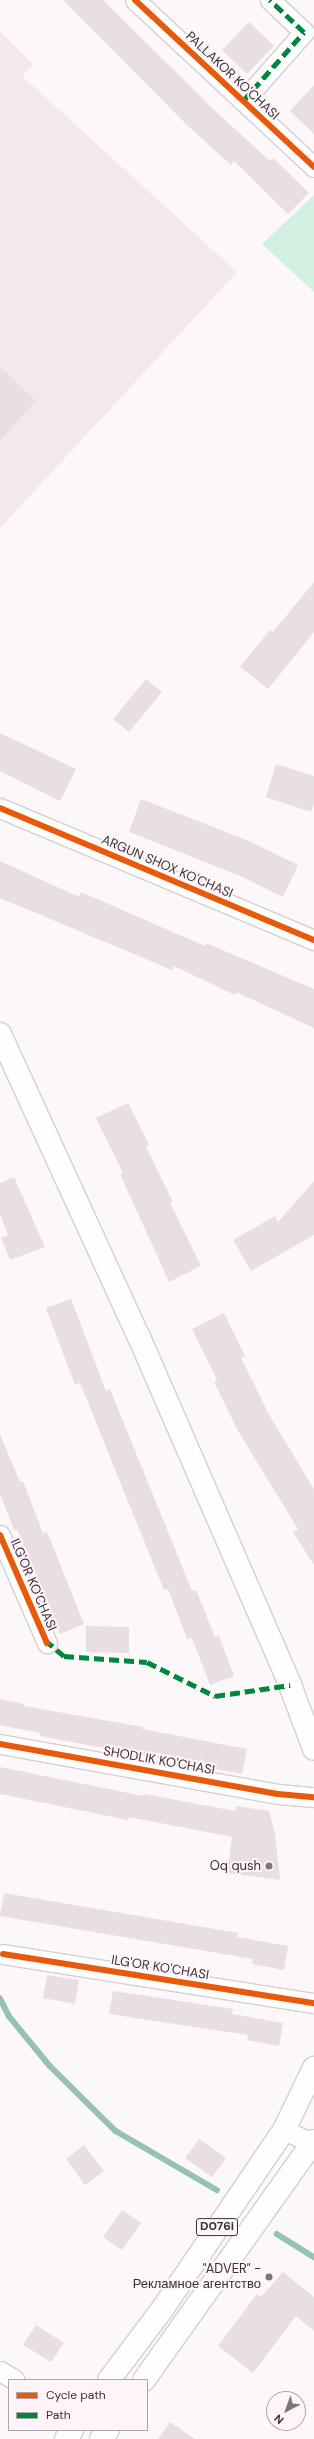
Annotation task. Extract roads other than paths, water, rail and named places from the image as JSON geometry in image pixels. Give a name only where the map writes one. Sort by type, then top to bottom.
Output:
[{"type":"main road","points":[[0,1034],[139,1337],[290,1685],[314,1749]]},
{"type":"main road","name":"D076i","points":[[110,2379],[163,2308],[284,2130],[314,2068]]},
{"type":"main road","name":"D076i","points":[[145,2379],[314,2143]]},
{"type":"street","name":"PALLAKOR KO'CHASI","points":[[134,0],[314,167]]},
{"type":"street","points":[[242,101],[304,32],[270,0]]},
{"type":"street","name":"ARGUN SHOX KO'CHASI","points":[[4,811],[314,940]]},
{"type":"street","name":"ILG'OR KO'CHASI","points":[[0,1535],[47,1643]]},
{"type":"street","name":"SHODLIK KO'CHASI","points":[[0,1744],[278,1794],[314,1797]]},
{"type":"street","name":"ILG'OR KO'CHASI","points":[[3,1954],[314,2003]]},
{"type":"street","points":[[284,2130],[314,2143]]},
{"type":"street","points":[[0,2371],[13,2379]]},
{"type":"waterway","points":[[0,1998],[9,2016],[50,2066],[116,2131],[217,2190]]},
{"type":"waterway","points":[[277,2234],[314,2257]]},
{"type":"place","name":"Oq qush","points":[[269,1866]]},
{"type":"place","name":"\"ADVER\" - Рекламное агентство","points":[[269,2277]]}]
